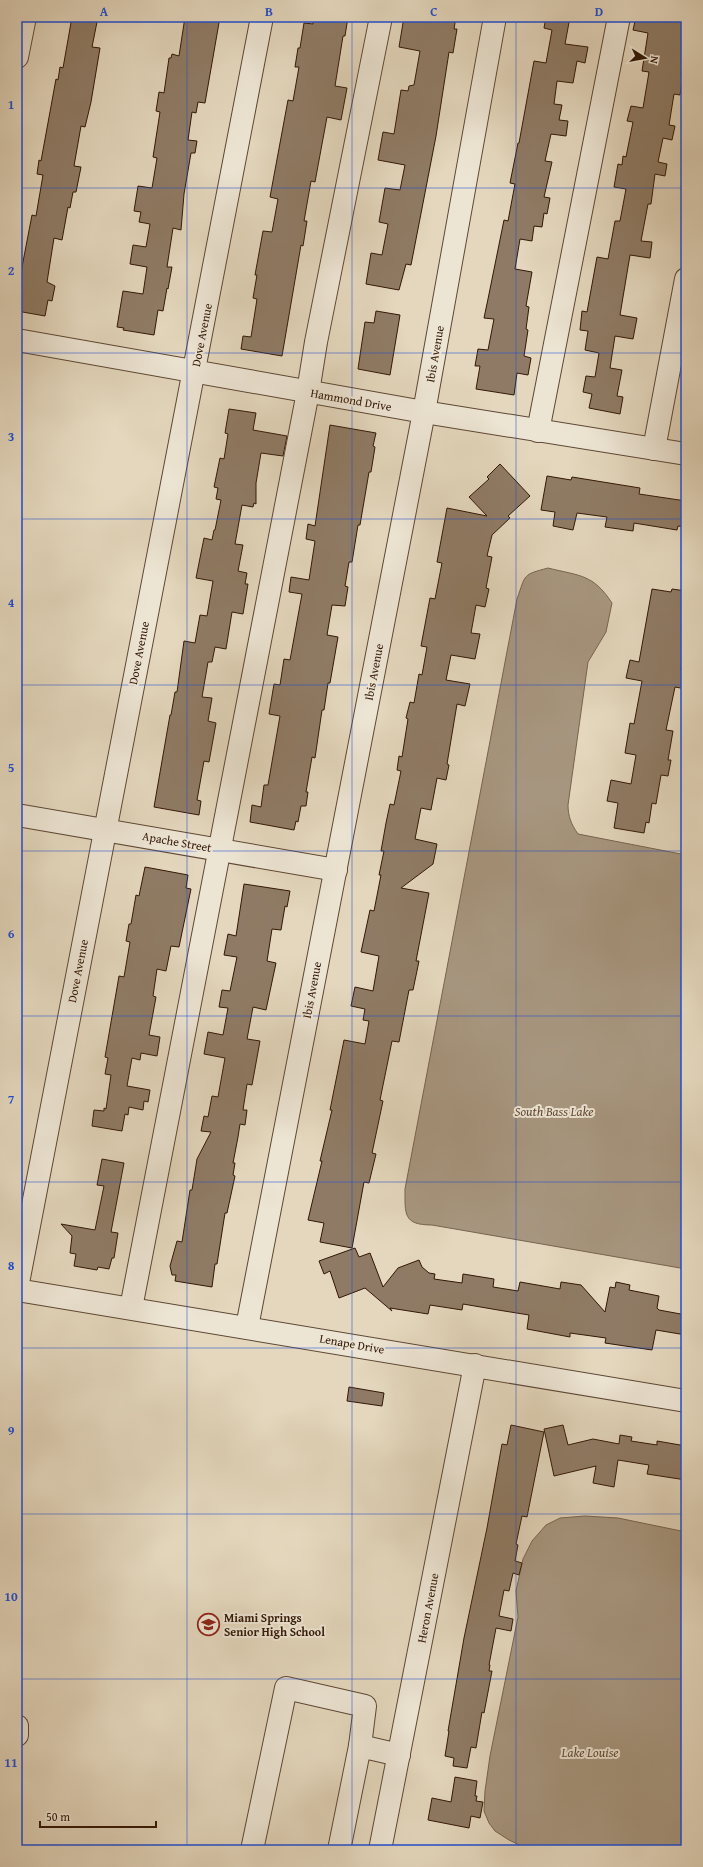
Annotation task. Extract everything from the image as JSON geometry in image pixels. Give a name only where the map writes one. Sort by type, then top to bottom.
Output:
[{"type":"street","points":[[17,57],[25,17]]},
{"type":"street","name":"Dove Avenue","points":[[17,1289],[262,17]]},
{"type":"street","points":[[131,1308],[308,392],[316,342],[381,17]]},
{"type":"street","name":"Ibis Avenue","points":[[247,1327],[424,412],[495,17]]},
{"type":"street","points":[[538,431],[619,17]]},
{"type":"street","points":[[654,449],[686,279]]},
{"type":"street","name":"Hammond Drive","points":[[17,340],[424,412],[686,454]]},
{"type":"street","name":"Apache Street","points":[[17,815],[336,870]]},
{"type":"street","name":"Lenape Drive","points":[[17,1289],[686,1401]]},
{"type":"street","name":"Heron Avenue","points":[[380,1850],[475,1365]]},
{"type":"street","points":[[252,1850],[286,1688],[365,1706],[360,1746],[340,1850]]},
{"type":"street","points":[[17,1726],[17,1735]]},
{"type":"street","points":[[360,1746],[399,1755]]},
{"type":"water","name":"South Bass Lake","points":[[548,568],[577,575],[592,581],[605,593],[612,603],[606,632],[588,662],[568,805],[569,816],[572,823],[578,834],[686,855],[686,1269],[416,1223],[411,1220],[406,1211],[405,1189],[517,599],[524,580],[529,574]]},
{"type":"water","name":"Lake Louise","points":[[585,1516],[618,1518],[686,1532],[686,1850],[530,1850],[509,1840],[495,1831],[489,1823],[484,1811],[490,1756],[518,1617],[516,1591],[523,1559],[532,1541],[546,1525],[560,1518]]},
{"type":"building","points":[[72,17],[98,17],[92,47],[100,48],[91,102],[85,127],[81,126],[74,166],[81,167],[76,192],[73,192],[70,208],[68,207],[62,240],[54,238],[47,282],[55,286],[52,301],[48,300],[45,316],[17,311],[17,293],[32,215],[36,216],[43,175],[37,174],[39,160],[41,161],[56,79],[58,80],[60,67],[63,68]]},
{"type":"building","points":[[185,17],[220,17],[205,103],[198,102],[196,113],[192,112],[188,140],[197,141],[195,153],[191,153],[184,194],[181,230],[173,228],[167,267],[172,267],[163,311],[158,310],[154,335],[123,330],[124,328],[117,327],[123,291],[143,294],[147,267],[130,264],[133,245],[146,247],[150,224],[139,222],[141,212],[134,211],[138,186],[152,188],[157,158],[153,157],[160,112],[156,111],[159,92],[164,93],[169,58],[171,58],[172,54],[179,56]]},
{"type":"building","points":[[314,17],[348,17],[345,36],[343,36],[335,86],[347,88],[341,120],[327,117],[315,182],[311,181],[304,221],[307,221],[303,246],[301,245],[282,356],[241,349],[243,336],[251,337],[257,299],[253,298],[257,275],[255,275],[263,231],[272,232],[278,199],[270,197],[288,100],[293,101],[299,67],[295,67],[298,48],[300,48],[304,23],[313,24]]},
{"type":"building","points":[[404,17],[456,17],[454,29],[457,29],[453,53],[449,52],[436,136],[411,265],[406,264],[399,290],[366,284],[371,253],[382,255],[388,224],[379,222],[385,188],[400,190],[405,165],[378,160],[383,132],[394,134],[401,90],[408,91],[409,86],[414,85],[420,51],[399,47]]},
{"type":"building","points":[[546,17],[570,17],[565,44],[588,47],[585,63],[577,61],[573,83],[557,81],[554,104],[562,105],[559,120],[568,121],[566,136],[551,134],[545,161],[552,162],[544,197],[550,198],[547,214],[544,213],[542,227],[534,226],[532,241],[520,239],[515,269],[532,272],[526,306],[529,307],[526,329],[528,330],[524,356],[531,358],[528,375],[517,373],[514,395],[476,389],[480,366],[475,366],[478,349],[488,350],[494,319],[484,318],[504,220],[508,221],[515,184],[510,183],[534,61],[546,63],[552,30],[544,28]]},
{"type":"building","points":[[636,17],[686,17],[686,45],[681,75],[683,75],[680,95],[674,94],[669,125],[675,126],[672,140],[663,138],[658,162],[667,164],[665,176],[655,174],[651,204],[648,204],[641,241],[652,242],[650,258],[630,255],[620,315],[637,318],[633,339],[615,336],[610,368],[622,370],[617,396],[623,397],[620,414],[589,408],[592,394],[583,392],[586,376],[595,377],[599,353],[585,350],[588,331],[580,330],[582,311],[587,312],[597,257],[608,259],[615,221],[620,221],[626,189],[614,187],[618,164],[622,165],[623,156],[626,157],[633,122],[627,121],[631,106],[643,108],[649,72],[642,71],[648,33],[633,30]]},
{"type":"building","points":[[376,311],[400,315],[390,375],[358,369],[365,322],[374,323]]},
{"type":"building","points":[[229,409],[256,413],[253,430],[287,436],[283,456],[261,453],[256,483],[256,504],[254,503],[253,507],[242,505],[235,544],[243,545],[238,571],[247,573],[245,584],[248,584],[243,614],[232,612],[226,649],[215,647],[212,662],[208,662],[202,697],[212,698],[208,721],[216,723],[209,762],[204,761],[197,800],[201,801],[199,815],[154,807],[170,715],[175,692],[177,692],[184,641],[195,643],[200,615],[207,616],[213,581],[196,578],[204,538],[212,540],[221,500],[216,499],[218,488],[214,487],[220,458],[224,459],[228,434],[225,433]]},
{"type":"building","points":[[330,425],[376,433],[373,446],[375,447],[360,525],[358,525],[352,562],[349,562],[345,586],[348,587],[345,606],[332,605],[327,635],[338,637],[330,683],[328,683],[324,710],[322,710],[315,758],[312,757],[306,792],[308,792],[306,806],[301,806],[298,822],[296,821],[294,830],[250,822],[252,805],[261,807],[264,785],[268,785],[280,716],[269,714],[274,684],[280,685],[284,659],[290,660],[302,594],[289,592],[291,577],[309,580],[315,541],[306,539],[308,524],[315,526]]},
{"type":"building","points":[[500,464],[530,496],[508,516],[510,518],[492,535],[487,556],[492,557],[486,588],[489,589],[485,607],[476,605],[471,633],[480,634],[475,659],[451,655],[446,680],[470,684],[465,706],[457,704],[447,764],[449,765],[446,780],[437,778],[431,810],[421,808],[415,839],[437,844],[433,864],[401,888],[429,893],[416,961],[419,961],[413,990],[409,990],[399,1042],[392,1041],[380,1100],[383,1101],[372,1153],[376,1154],[369,1183],[364,1182],[352,1248],[320,1242],[324,1223],[308,1220],[322,1161],[320,1161],[332,1110],[330,1110],[344,1040],[365,1044],[369,1021],[363,1020],[365,1009],[351,1006],[355,987],[373,991],[379,956],[361,952],[370,910],[374,911],[381,875],[379,875],[384,851],[381,851],[386,823],[390,804],[394,805],[401,771],[397,770],[399,756],[402,757],[408,719],[406,718],[410,702],[414,703],[419,674],[422,675],[427,647],[421,646],[430,598],[435,599],[442,563],[437,562],[447,508],[487,516],[469,497],[489,479],[487,477]]},
{"type":"building","points":[[547,476],[571,480],[572,477],[640,488],[639,494],[686,501],[686,527],[678,526],[677,530],[634,523],[633,531],[605,527],[607,517],[577,513],[573,530],[553,526],[555,512],[541,510]]},
{"type":"building","points":[[652,589],[671,592],[672,589],[686,591],[686,640],[681,670],[686,671],[686,689],[675,687],[666,730],[673,731],[668,760],[671,760],[668,776],[661,775],[656,804],[652,803],[649,823],[646,822],[644,833],[614,828],[618,803],[607,801],[611,780],[631,784],[636,755],[625,753],[630,723],[634,724],[642,681],[626,678],[630,660],[639,662]]},
{"type":"building","points":[[145,867],[188,875],[186,888],[191,889],[179,947],[171,946],[166,971],[157,969],[153,996],[156,997],[149,1035],[160,1037],[157,1056],[141,1053],[140,1060],[132,1058],[127,1086],[150,1090],[148,1102],[144,1101],[143,1110],[129,1107],[128,1115],[125,1114],[122,1131],[92,1126],[94,1110],[104,1111],[104,1108],[106,1109],[111,1075],[105,1074],[108,1058],[105,1057],[119,976],[124,977],[130,942],[126,941],[129,924],[131,924],[136,895],[139,896]]},
{"type":"building","points":[[244,884],[290,891],[287,907],[285,906],[281,930],[272,929],[267,961],[276,963],[266,1010],[253,1007],[247,1039],[260,1041],[252,1085],[247,1084],[243,1110],[247,1110],[245,1125],[240,1124],[233,1163],[235,1163],[233,1175],[235,1176],[227,1213],[225,1213],[212,1287],[175,1281],[176,1275],[172,1275],[170,1266],[177,1241],[182,1242],[190,1190],[192,1190],[197,1159],[211,1132],[201,1131],[204,1116],[208,1117],[212,1096],[218,1097],[225,1058],[204,1054],[208,1032],[223,1035],[228,1008],[219,1007],[222,990],[230,991],[237,957],[224,955],[228,934],[236,936]]},
{"type":"building","points":[[102,1159],[124,1163],[111,1232],[118,1233],[114,1258],[112,1258],[109,1269],[98,1267],[97,1270],[74,1266],[76,1254],[70,1253],[72,1236],[61,1224],[95,1230],[104,1186],[97,1185]]},
{"type":"building","points":[[355,1248],[359,1257],[370,1253],[383,1287],[398,1268],[419,1260],[422,1267],[429,1273],[435,1274],[434,1279],[462,1283],[463,1274],[494,1279],[493,1287],[518,1291],[520,1282],[560,1289],[561,1282],[581,1285],[605,1312],[610,1287],[615,1288],[616,1282],[630,1285],[629,1290],[659,1296],[657,1308],[659,1310],[686,1315],[686,1335],[656,1330],[652,1350],[605,1343],[606,1338],[570,1333],[570,1337],[527,1329],[529,1315],[463,1304],[462,1310],[430,1305],[428,1314],[390,1308],[392,1311],[365,1288],[339,1298],[330,1271],[324,1274],[319,1261]]},
{"type":"building","points":[[349,1387],[384,1393],[382,1406],[347,1401]]},
{"type":"building","points":[[511,1425],[544,1432],[527,1517],[522,1516],[516,1544],[518,1545],[515,1561],[522,1563],[519,1575],[513,1573],[509,1591],[504,1590],[499,1616],[513,1619],[511,1631],[496,1628],[489,1665],[489,1671],[492,1671],[484,1713],[482,1712],[476,1748],[471,1747],[467,1768],[453,1766],[454,1758],[445,1756],[448,1731],[464,1638],[487,1528],[502,1444],[507,1445]]},
{"type":"building","points":[[563,1425],[568,1445],[593,1439],[619,1444],[620,1435],[632,1437],[631,1441],[657,1445],[657,1441],[686,1446],[686,1480],[647,1474],[649,1465],[618,1460],[614,1487],[593,1483],[596,1466],[554,1476],[544,1429]]},
{"type":"building","points":[[455,1777],[477,1781],[475,1796],[477,1796],[476,1801],[483,1802],[480,1818],[471,1816],[469,1828],[428,1820],[432,1798],[451,1802]]},
{"type":"place","name":"Miami Springs Senior High School","points":[[209,1625]]}]
